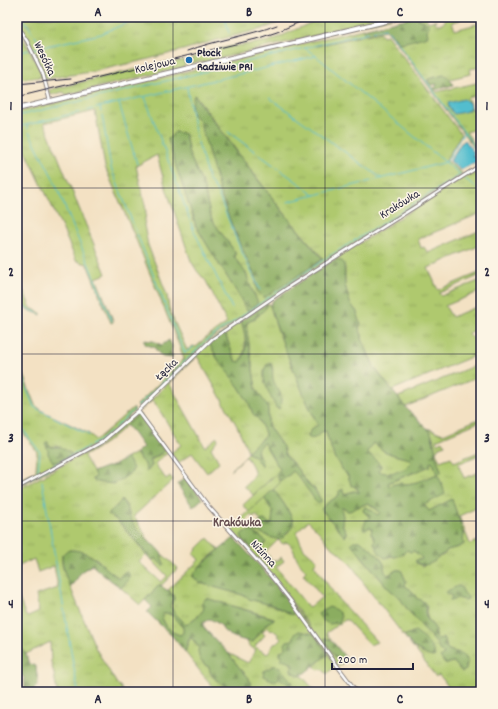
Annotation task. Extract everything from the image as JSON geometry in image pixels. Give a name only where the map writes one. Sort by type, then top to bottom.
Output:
[{"type":"main road","name":"Kolejowa","points":[[17,109],[403,17]]},
{"type":"street","name":"Wesółka","points":[[17,26],[27,41],[43,74],[50,101]]},
{"type":"street","name":"Krakówka","points":[[328,262],[481,164]]},
{"type":"street","name":"Łącka","points":[[17,488],[102,442],[138,411],[210,341],[284,290],[328,262]]},
{"type":"street","name":"Nizinna","points":[[138,411],[209,507],[270,575],[290,600],[357,692]]},
{"type":"green space","points":[[17,17],[294,17],[262,29],[145,60],[91,72],[45,79],[27,40],[17,23]]},
{"type":"green space","points":[[324,17],[393,17],[205,62],[187,64],[186,61],[192,60],[192,58],[212,51],[228,47],[270,41]]},
{"type":"green space","points":[[417,17],[426,17],[428,22],[436,20],[435,22],[437,24],[442,24],[444,23],[446,17],[459,17],[460,20],[452,22],[455,30],[481,23],[481,31],[478,32],[479,37],[481,37],[481,67],[470,69],[471,74],[450,79],[444,75],[428,79],[428,83],[432,85],[436,92],[481,82],[481,94],[467,98],[473,110],[481,109],[481,128],[466,132],[480,152],[481,151],[481,157],[386,30],[316,46],[380,32],[383,36],[387,35],[461,134],[446,160],[462,173],[462,175],[306,274],[208,341],[139,408],[137,405],[184,359],[105,167],[95,111],[44,123],[106,274],[96,278],[113,320],[111,323],[87,264],[76,260],[21,141],[17,132],[17,112],[363,29],[364,33],[385,28],[399,43],[427,32],[425,23]],"holes":[[[195,95],[273,199],[323,258],[257,291],[255,276],[234,231],[220,193],[200,122],[192,106]],[[175,132],[185,134],[189,154],[203,185],[212,220],[235,252],[235,258],[255,295],[247,310],[196,226],[168,139]],[[157,155],[165,185],[191,261],[206,281],[227,323],[196,347],[193,346],[187,350],[173,319],[169,308],[167,295],[148,245],[144,225],[146,213],[145,205],[136,166]]]},
{"type":"green space","points":[[417,17],[421,21],[424,20],[425,23],[427,23],[429,26],[427,30],[428,36],[399,43],[385,28],[364,33],[363,29]]},
{"type":"green space","points":[[17,28],[27,45],[43,77],[17,79]]},
{"type":"green space","points":[[184,60],[184,67],[66,95],[63,92],[51,95],[49,90],[167,62],[170,63]]},
{"type":"green space","points":[[444,75],[450,79],[453,85],[435,90],[433,88],[435,88],[437,84],[432,85],[429,83],[428,79]]},
{"type":"green space","points":[[194,95],[273,199],[323,259],[264,298],[257,291],[255,276],[234,231],[220,193],[200,122],[192,113],[191,110]]},
{"type":"green space","points":[[175,132],[185,134],[189,154],[203,185],[212,220],[235,252],[235,258],[246,273],[258,303],[247,311],[196,226],[168,139]]},
{"type":"green space","points":[[481,166],[481,213],[418,239],[421,248],[424,247],[428,253],[481,230],[481,245],[428,268],[438,290],[481,272],[481,275],[439,293],[441,296],[481,280],[481,291],[445,306],[452,317],[481,305],[481,328],[468,333],[475,340],[481,337],[481,353],[392,390],[375,368],[362,339],[359,328],[361,324],[358,319],[357,312],[350,303],[345,285],[345,267],[339,260],[335,259]]},
{"type":"green space","points":[[335,259],[344,263],[345,285],[350,303],[357,312],[358,319],[361,324],[359,328],[362,339],[375,369],[407,409],[431,433],[435,454],[441,471],[441,473],[438,474],[432,461],[430,462],[430,466],[388,483],[389,486],[399,483],[407,484],[417,482],[437,474],[445,494],[424,505],[429,511],[452,499],[461,526],[463,541],[465,543],[459,547],[447,550],[434,561],[426,565],[421,565],[415,561],[418,559],[421,560],[422,558],[414,551],[410,552],[407,550],[395,557],[391,556],[386,558],[380,554],[374,543],[375,539],[371,533],[372,529],[370,527],[363,529],[366,520],[370,518],[363,510],[365,507],[372,510],[377,515],[381,513],[373,506],[368,503],[350,511],[347,511],[345,508],[341,508],[343,516],[342,524],[347,534],[345,537],[321,509],[339,495],[339,491],[343,489],[344,494],[355,491],[359,492],[357,488],[351,485],[348,476],[335,459],[326,431],[321,432],[315,438],[309,438],[308,436],[311,429],[318,425],[278,330],[270,305],[273,300]],"holes":[[[373,443],[382,450],[410,459],[411,461],[409,465],[397,472],[387,473],[379,471],[381,465],[367,451],[371,448]]]},
{"type":"green space","points":[[17,277],[31,308],[41,313],[41,315],[17,305]]},
{"type":"green space","points":[[267,303],[270,305],[287,354],[318,425],[311,430],[319,435],[321,431],[326,431],[335,459],[359,492],[354,491],[344,494],[340,491],[339,495],[321,509],[339,530],[347,534],[342,524],[341,508],[360,506],[368,503],[381,513],[377,515],[372,510],[365,507],[363,511],[370,518],[366,529],[370,527],[372,529],[371,533],[375,539],[377,548],[386,558],[391,556],[395,557],[407,550],[416,552],[422,558],[421,560],[416,560],[416,563],[422,566],[433,562],[436,558],[444,555],[447,550],[459,547],[465,543],[463,541],[464,535],[452,500],[429,511],[424,504],[437,475],[418,482],[407,484],[399,483],[389,486],[388,483],[430,466],[430,462],[432,461],[439,474],[441,471],[435,454],[433,437],[427,428],[443,434],[481,418],[481,421],[436,440],[437,443],[443,441],[445,445],[438,448],[436,452],[440,461],[451,457],[454,462],[481,451],[481,454],[458,464],[464,478],[481,471],[481,506],[459,516],[470,544],[481,540],[481,586],[479,587],[479,595],[481,595],[481,692],[452,692],[442,678],[438,675],[436,677],[414,648],[423,654],[413,632],[404,636],[352,566],[345,558],[330,546],[308,521],[296,532],[304,549],[317,560],[314,565],[338,599],[377,642],[370,645],[347,620],[345,620],[326,633],[331,640],[326,638],[325,642],[338,662],[345,660],[345,657],[347,660],[338,666],[290,599],[258,560],[266,554],[270,557],[270,561],[280,560],[281,557],[284,561],[276,567],[309,608],[322,597],[303,574],[306,571],[290,545],[286,542],[283,544],[278,540],[257,559],[230,529],[230,527],[231,528],[266,496],[265,499],[273,512],[272,523],[270,524],[264,520],[261,521],[256,515],[253,517],[251,515],[244,523],[251,530],[252,529],[273,538],[283,538],[292,527],[293,522],[286,506],[273,490],[280,483],[278,479],[284,479],[293,471],[321,500],[314,488],[308,484],[285,454],[283,447],[269,427],[268,411],[256,389],[246,325],[266,308]],"holes":[[[253,532],[265,540],[266,542],[263,546],[252,548],[247,544]],[[363,543],[380,558],[384,564],[384,571],[386,574],[388,575],[396,570],[401,570],[406,581],[405,586],[415,594],[416,598],[427,606],[426,614],[436,630],[435,637],[437,639],[445,640],[447,649],[457,652],[467,659],[467,665],[461,671],[454,662],[445,664],[442,660],[444,653],[438,645],[407,609],[400,598],[388,588],[361,556]]]},
{"type":"green space","points":[[267,303],[266,308],[246,325],[256,389],[268,407],[269,427],[283,447],[285,455],[308,484],[314,488],[321,500],[321,503],[317,503],[293,471],[284,479],[278,479],[276,474],[280,469],[264,443],[259,447],[257,452],[261,459],[262,466],[254,456],[248,453],[248,451],[265,436],[265,433],[259,420],[253,414],[249,403],[217,358],[209,343],[224,333],[235,360],[240,362],[245,353],[246,347],[241,321]]},
{"type":"green space","points":[[241,321],[245,336],[245,346],[241,361],[238,362],[233,356],[224,333]]},
{"type":"green space","points":[[143,340],[153,341],[162,345],[169,340],[172,346],[171,352],[173,358],[161,356],[154,347],[146,345]]},
{"type":"green space","points":[[209,343],[217,358],[249,403],[253,414],[259,420],[265,436],[248,451],[237,426],[197,356],[169,383],[205,447],[217,437],[218,439],[211,448],[219,462],[207,473],[192,453],[178,463],[171,453],[181,445],[153,400],[140,411]]},
{"type":"green space","points":[[17,360],[35,405],[44,412],[86,432],[95,440],[133,408],[135,411],[99,443],[17,487],[17,481],[36,471],[37,453],[17,425]],"holes":[[[50,445],[51,447],[56,446],[72,454],[53,462],[49,452]]]},
{"type":"green space","points":[[270,362],[273,379],[281,397],[281,405],[279,409],[276,408],[264,378],[266,366]]},
{"type":"green space","points":[[481,363],[481,376],[405,407],[398,397]]},
{"type":"green space","points":[[137,413],[139,414],[107,442],[84,456],[96,477],[94,481],[113,484],[132,472],[130,462],[127,458],[137,452],[137,455],[145,464],[148,471],[152,465],[150,461],[166,450],[168,453],[155,464],[166,479],[170,476],[173,480],[134,516],[150,543],[131,520],[122,500],[108,514],[123,527],[138,544],[146,555],[139,562],[161,582],[167,576],[152,560],[155,558],[162,565],[164,563],[161,557],[162,554],[178,568],[140,605],[120,587],[130,579],[124,572],[119,578],[109,571],[97,559],[80,551],[71,550],[62,555],[64,572],[96,649],[123,692],[57,692],[51,662],[50,642],[26,654],[18,644],[17,594],[26,616],[28,617],[39,612],[36,595],[58,588],[54,566],[38,572],[34,559],[17,567],[17,490],[43,476],[43,478],[46,474],[100,445]]},
{"type":"green space","points":[[139,414],[166,450],[150,460],[152,465],[146,472],[145,464],[140,460],[137,452],[143,447],[126,425]]},
{"type":"green space","points":[[46,442],[48,442],[51,447],[61,447],[72,454],[53,462],[48,454]]},
{"type":"green space","points":[[263,443],[280,469],[253,495],[244,486],[254,475],[252,466],[246,456],[230,471],[248,453],[254,456],[260,464],[257,448]]},
{"type":"green space","points":[[373,443],[387,452],[410,459],[410,464],[407,468],[393,473],[381,473],[376,460],[367,451]]},
{"type":"green space","points":[[127,458],[133,469],[132,472],[120,481],[114,483],[103,483],[92,479],[96,477],[93,472],[110,467]]},
{"type":"green space","points":[[276,474],[280,483],[249,512],[243,505]]},
{"type":"green space","points":[[186,477],[202,499],[193,507],[177,484]]},
{"type":"green space","points":[[272,490],[274,490],[282,502],[293,522],[292,527],[281,539],[272,538],[252,529],[264,520],[270,524],[272,523],[273,512],[265,499]]},
{"type":"green space","points":[[122,500],[137,529],[162,554],[164,565],[162,565],[155,558],[152,560],[144,553],[144,551],[118,521],[108,514]]},
{"type":"green space","points":[[250,531],[265,540],[266,542],[263,546],[252,548],[244,542],[241,535],[244,532]]},
{"type":"green space","points":[[208,538],[219,550],[198,568],[193,576],[200,583],[246,596],[249,599],[274,606],[288,613],[288,599],[314,634],[303,632],[293,640],[289,641],[286,648],[280,652],[284,659],[293,666],[291,668],[292,672],[302,676],[316,692],[255,692],[251,688],[249,678],[228,653],[248,663],[256,650],[249,646],[247,641],[253,642],[267,623],[274,618],[206,598],[201,604],[204,609],[186,625],[175,613],[170,606],[174,599],[168,590],[199,560],[193,553]],"holes":[[[267,627],[271,630],[272,629],[278,634],[281,639],[276,644],[275,643],[267,654],[255,646],[265,635],[262,632]]]},
{"type":"green space","points":[[234,538],[288,599],[294,610],[293,615],[275,606],[249,599],[246,596],[200,583],[192,576],[201,565]]},
{"type":"green space","points":[[354,541],[363,543],[381,559],[385,572],[388,575],[396,570],[401,570],[406,581],[405,586],[415,594],[416,598],[424,602],[426,606],[426,616],[436,630],[435,637],[437,639],[443,638],[445,640],[447,649],[465,656],[467,661],[466,670],[462,672],[454,662],[445,664],[440,657],[444,653],[439,650],[438,645],[407,609],[400,598],[388,588],[354,547],[351,543]]},
{"type":"green space","points":[[71,550],[91,556],[119,578],[124,572],[127,571],[130,579],[120,587],[92,565],[82,571],[70,587],[64,571],[62,555],[66,551]]},
{"type":"green space","points":[[160,584],[173,595],[174,599],[170,606],[186,625],[204,609],[201,604],[206,598],[275,619],[267,623],[253,642],[229,635],[220,625],[209,619],[203,623],[205,629],[249,678],[251,688],[255,692],[234,692],[215,679],[209,667],[200,660],[199,648],[192,638],[191,637],[187,643],[185,652],[173,637],[147,612],[152,607],[145,600]],"holes":[[[167,613],[173,616],[183,628],[181,635],[169,629],[162,617],[163,614]]]},
{"type":"green space","points":[[458,586],[461,587],[468,599],[465,600],[457,598],[451,601],[452,596],[445,592]]},
{"type":"green space","points":[[329,607],[339,612],[341,618],[339,623],[329,624],[319,616],[318,614]]},
{"type":"green space","points":[[167,613],[173,616],[183,628],[181,635],[169,629],[165,623],[162,617],[163,614]]},
{"type":"green space","points":[[299,631],[314,634],[328,654],[301,676],[292,672],[291,670],[293,666],[289,662],[281,660],[280,652],[286,648],[285,644],[287,641],[293,640],[294,635]]},
{"type":"green space","points":[[415,631],[427,642],[435,656],[430,656],[414,648],[404,636]]},
{"type":"green space","points":[[191,637],[199,648],[206,666],[209,667],[212,676],[218,682],[234,692],[218,692],[185,652]]},
{"type":"green space","points":[[324,638],[330,640],[338,648],[345,657],[344,661],[341,663],[338,662],[326,644]]},
{"type":"green space","points":[[17,640],[19,646],[26,654],[29,664],[36,666],[38,684],[30,691],[25,689],[24,678],[17,670]]},
{"type":"green space","points":[[328,654],[335,666],[327,674],[322,669],[318,670],[314,666]]},
{"type":"green space","points":[[275,665],[291,680],[293,683],[292,684],[290,685],[279,678],[275,681],[263,676],[264,671]]},
{"type":"water","points":[[464,99],[469,103],[471,109],[454,114],[449,108],[448,103]]},
{"type":"water","points":[[465,140],[474,153],[472,156],[477,157],[479,160],[461,170],[450,161],[461,143]]},
{"type":"waterway","points":[[21,17],[33,33]]},
{"type":"waterway","points":[[133,20],[139,17]]},
{"type":"waterway","points":[[225,17],[229,33]]},
{"type":"waterway","points":[[33,49],[101,34],[131,21]]},
{"type":"waterway","points":[[316,56],[305,48],[385,28],[395,39],[464,132]]},
{"type":"waterway","points":[[35,36],[42,47]]},
{"type":"waterway","points":[[17,116],[305,48]]},
{"type":"waterway","points":[[17,53],[29,50]]},
{"type":"waterway","points":[[96,108],[316,56],[461,175]]},
{"type":"waterway","points":[[187,87],[195,132],[208,178],[218,194],[240,248],[260,290]]},
{"type":"waterway","points":[[145,97],[194,231],[232,308]]},
{"type":"waterway","points":[[270,98],[381,178]]},
{"type":"waterway","points":[[119,103],[137,164]]},
{"type":"waterway","points":[[100,107],[101,112]]},
{"type":"waterway","points":[[22,126],[93,109]]},
{"type":"waterway","points":[[102,115],[111,168],[177,335],[185,353],[194,347]]},
{"type":"waterway","points":[[27,125],[28,129]]},
{"type":"waterway","points":[[29,132],[53,178],[112,321]]},
{"type":"waterway","points":[[228,132],[315,195]]},
{"type":"waterway","points":[[287,202],[443,163],[447,161],[464,132],[481,156]]},
{"type":"waterway","points":[[474,166],[481,160]]},
{"type":"waterway","points":[[138,406],[207,340],[328,257],[460,175]]},
{"type":"waterway","points":[[464,178],[481,191]]},
{"type":"waterway","points":[[17,279],[19,283]]},
{"type":"waterway","points":[[17,304],[40,314]]},
{"type":"waterway","points":[[17,365],[34,407],[89,435]]},
{"type":"waterway","points":[[17,485],[101,440],[134,410]]},
{"type":"waterway","points":[[17,422],[40,452],[39,474]]},
{"type":"waterway","points":[[42,481],[78,692]]},
{"type":"railway","points":[[17,97],[256,39],[277,32],[311,17]]},
{"type":"railway","points":[[187,51],[277,25]]},
{"type":"railway","points":[[17,84],[71,79]]},
{"type":"place","name":"Płock Radziwie PR1","points":[[189,60]]},
{"type":"district","name":"Krakówka","points":[[237,523]]}]
